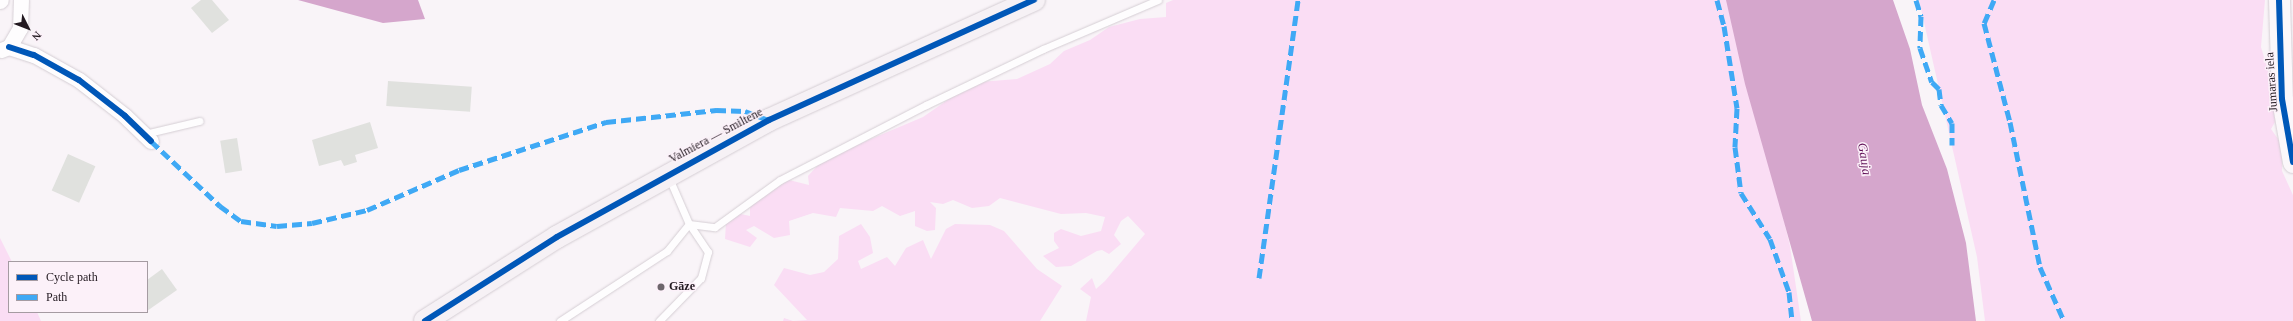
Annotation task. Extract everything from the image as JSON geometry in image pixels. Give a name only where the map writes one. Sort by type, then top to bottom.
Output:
[{"type":"main road","name":"Valmiera — Smiltene","points":[[425,321],[557,236],[769,120],[1034,0]]},
{"type":"street","points":[[21,0],[20,28],[5,48],[34,55],[79,80],[148,137]]},
{"type":"street","name":"Jumaras iela","points":[[2279,0],[2282,99],[2293,162]]},
{"type":"lane","points":[[689,224],[715,227],[780,180],[926,105],[1043,49],[1158,0]]},
{"type":"lane","points":[[148,137],[199,121]]},
{"type":"lane","points":[[658,321],[701,278],[708,252],[689,224],[667,175]]},
{"type":"lane","points":[[560,321],[667,250],[689,224]]},
{"type":"shaded area","points":[[1173,0],[1732,0],[1790,246],[1801,321],[1086,321],[1091,297],[1080,289],[1092,278],[1096,289],[1105,281],[1145,234],[1128,216],[1121,221],[1114,235],[1121,244],[1109,254],[1102,250],[1097,251],[1071,266],[1056,267],[1043,256],[1059,248],[1054,241],[1054,233],[1061,229],[1081,236],[1101,231],[1105,217],[1086,213],[1061,214],[1000,198],[989,206],[972,208],[953,200],[943,204],[930,202],[936,208],[935,230],[927,231],[915,226],[915,211],[900,216],[882,206],[873,211],[840,208],[836,217],[813,213],[789,221],[790,235],[774,238],[754,226],[746,230],[757,238],[750,247],[725,239],[726,223],[736,213],[750,216],[750,204],[789,180],[809,185],[808,176],[818,165],[852,147],[923,117],[949,99],[980,82],[1017,79],[1050,64],[1064,51],[1090,40],[1109,27],[1140,19],[1166,17],[1166,3]]},
{"type":"shaded area","points":[[1919,0],[2265,0],[2261,47],[2272,84],[2275,122],[2271,129],[2283,146],[2282,171],[2293,195],[2293,321],[1985,321],[1977,257]]},
{"type":"shaded area","points":[[861,224],[870,237],[873,253],[858,261],[861,269],[887,257],[895,266],[906,248],[923,240],[931,259],[946,229],[955,224],[990,225],[1004,231],[1037,269],[1062,286],[1040,321],[793,321],[807,320],[774,285],[784,268],[810,275],[824,272],[838,259],[839,236]]},
{"type":"shaded area","points":[[0,238],[12,261],[8,261],[8,313],[37,313],[41,321],[0,321]]},
{"type":"shaded area","points":[[784,318],[793,321],[783,321]]},
{"type":"water","points":[[298,0],[418,0],[425,19],[383,23]]},
{"type":"water","name":"Gauja","points":[[1726,0],[1893,0],[1910,49],[1922,105],[1947,169],[1966,243],[1976,321],[1812,321],[1745,84]]},
{"type":"building","points":[[201,0],[212,0],[229,20],[212,33],[191,8]]},
{"type":"building","points":[[388,81],[472,87],[470,112],[386,106]]},
{"type":"building","points":[[370,122],[378,148],[355,155],[357,162],[344,166],[341,160],[319,166],[312,140]]},
{"type":"building","points":[[237,138],[242,171],[225,173],[220,141]]},
{"type":"building","points":[[68,154],[95,166],[79,203],[52,191]]},
{"type":"building","points":[[162,269],[177,290],[148,310],[148,279]]},
{"type":"marked path","points":[[1259,278],[1298,0]]},
{"type":"marked path","points":[[1717,0],[1724,26],[1737,108],[1735,147],[1741,193],[1770,239],[1789,292],[1792,321]]},
{"type":"marked path","points":[[1916,0],[1921,16],[1920,48],[1932,82],[1939,89],[1941,105],[1952,123],[1952,145]]},
{"type":"marked path","points":[[1994,0],[1984,23],[2010,122],[2040,267],[2064,321]]},
{"type":"marked path","points":[[151,141],[220,206],[241,221],[277,226],[312,223],[367,210],[459,170],[606,122],[716,110],[745,111],[769,120]]},
{"type":"cycle path","points":[[425,321],[557,237],[769,120],[1034,0]]},
{"type":"cycle path","points":[[2279,0],[2282,99],[2293,162]]},
{"type":"cycle path","points":[[9,47],[34,55],[79,80],[125,116],[151,141]]},
{"type":"place","name":"Gāze","points":[[661,287]]}]
